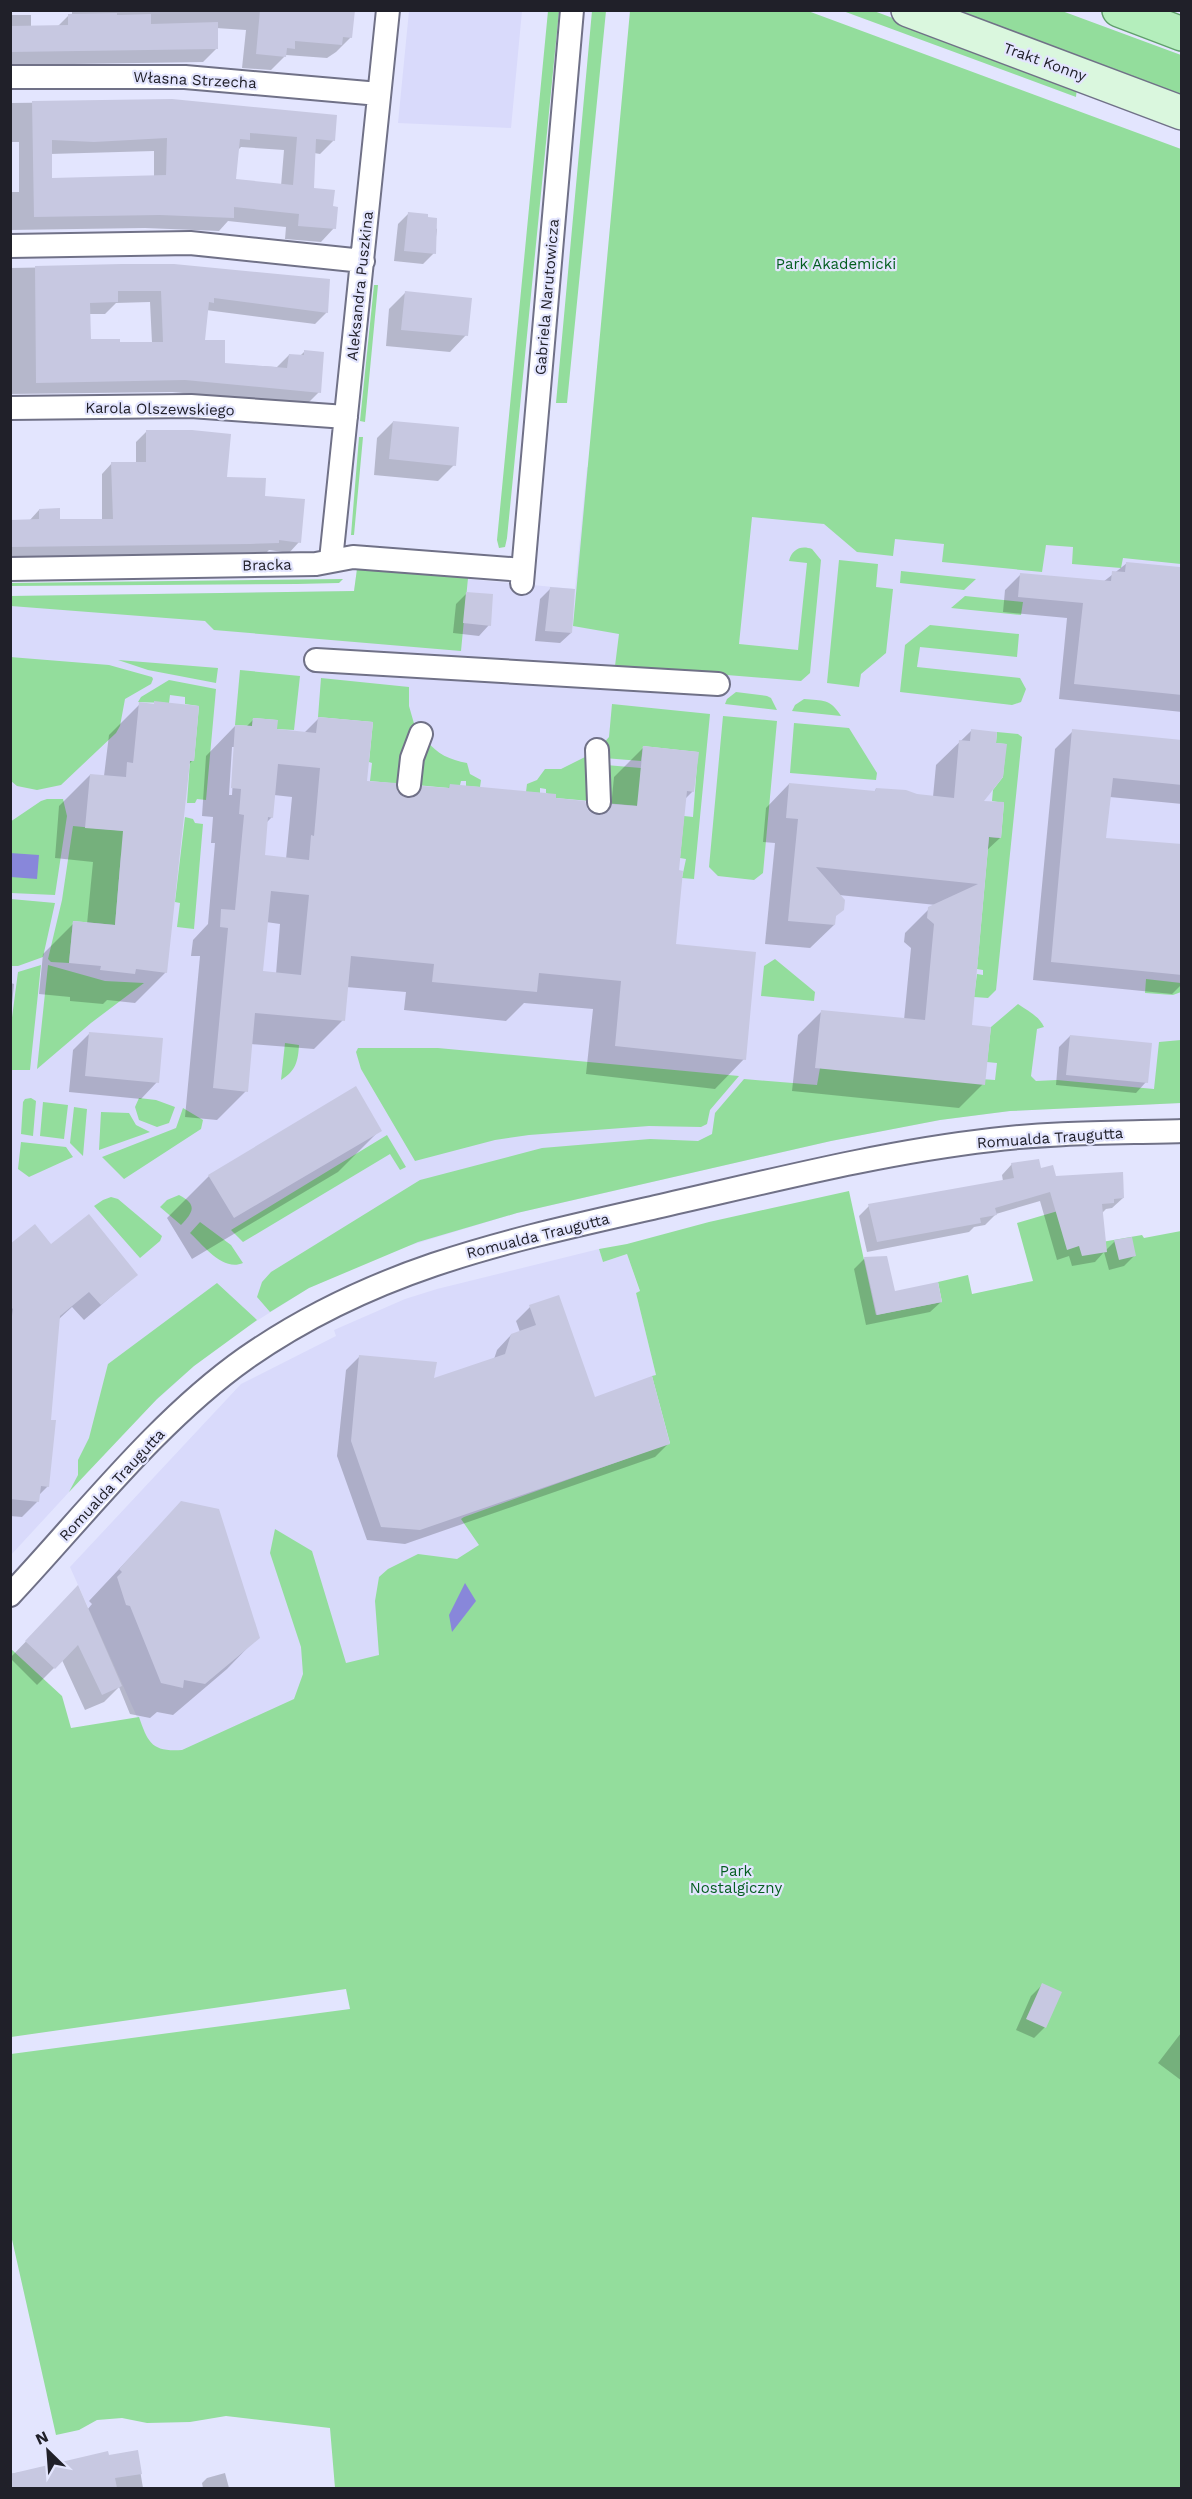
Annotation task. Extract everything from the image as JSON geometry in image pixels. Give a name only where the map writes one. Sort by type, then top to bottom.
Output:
[{"type":"main road","points":[[1119,10],[1182,34]]},
{"type":"street","name":"Aleksandra Puszkina","points":[[331,560],[388,10]]},
{"type":"street","name":"Gabriela Narutowicza","points":[[522,577],[572,10]]},
{"type":"street","name":"Trakt Konny","points":[[908,10],[1182,112]]},
{"type":"street","name":"Własna Strzecha","points":[[10,77],[185,77],[379,94]]},
{"type":"street","points":[[10,246],[190,243],[363,261]]},
{"type":"street","name":"Karola Olszewskiego","points":[[10,408],[191,406],[346,417]]},
{"type":"street","name":"Bracka","points":[[10,569],[316,564],[353,557],[522,577]]},
{"type":"street","points":[[316,660],[718,684]]},
{"type":"street","points":[[409,785],[411,758],[421,734]]},
{"type":"street","points":[[597,750],[600,802]]},
{"type":"street","name":"Romualda Traugutta","points":[[10,1595],[167,1425],[207,1389],[246,1359],[296,1326],[340,1301],[414,1270],[514,1240],[835,1165],[1012,1137],[1182,1131]]},
{"type":"shaded area","points":[[409,11],[522,11],[511,128],[398,123]]},
{"type":"shaded area","points":[[587,467],[1181,539],[1181,1103],[1010,1111],[940,1120],[831,1141],[517,1213],[395,1250],[309,1288],[242,1330],[194,1366],[140,1415],[11,1555],[11,596],[354,591],[357,569],[575,589]]},
{"type":"shaded area","points":[[10,853],[39,855],[37,879],[11,877]]},
{"type":"shaded area","points":[[599,1249],[603,1262],[627,1254],[640,1292],[636,1293],[656,1375],[684,1460],[165,1803],[137,1717],[70,1567],[241,1384],[336,1336],[334,1330],[405,1299]]},
{"type":"shaded area","points":[[465,1583],[476,1601],[452,1632],[449,1615]]},
{"type":"green space","points":[[548,11],[559,11],[507,538],[505,547],[499,548],[497,540]]},
{"type":"green space","points":[[592,11],[606,11],[567,403],[556,403]]},
{"type":"green space","name":"Park Akademicki","points":[[630,11],[808,11],[1181,149],[1181,564],[1123,558],[1121,568],[1072,564],[1073,547],[1046,545],[1042,572],[942,562],[944,544],[895,539],[893,556],[857,552],[824,524],[752,517],[739,644],[798,650],[807,563],[789,561],[790,557],[798,549],[804,548],[812,549],[821,560],[810,673],[801,681],[615,666],[619,634],[573,626]]},
{"type":"green space","points":[[843,11],[874,11],[1077,87],[1076,97]]},
{"type":"green space","points":[[952,11],[1062,11],[1181,55],[1181,95]]},
{"type":"green space","points":[[374,285],[378,285],[365,422],[360,421]]},
{"type":"green space","points":[[359,437],[363,437],[354,535],[351,535]]},
{"type":"green space","points":[[839,560],[878,564],[876,587],[893,589],[886,653],[861,674],[859,687],[827,683]]},
{"type":"green space","points":[[357,569],[468,578],[461,651],[214,630],[205,621],[11,606],[10,596],[354,591]]},
{"type":"green space","points":[[901,571],[976,579],[964,590],[900,583]]},
{"type":"green space","points":[[343,579],[339,583],[297,584],[10,586],[11,583]]},
{"type":"green space","points":[[965,596],[1023,602],[1021,615],[951,608]]},
{"type":"green space","points":[[930,625],[1019,634],[1017,657],[920,647],[917,667],[1020,678],[1026,689],[1021,702],[1012,705],[900,692],[905,645]]},
{"type":"green space","points":[[10,657],[109,665],[153,679],[151,684],[125,699],[120,726],[116,733],[61,785],[37,790],[17,786],[11,781]]},
{"type":"green space","points":[[118,660],[218,668],[216,683],[148,670]]},
{"type":"green space","points":[[240,670],[300,676],[294,730],[277,729],[277,720],[253,718],[252,726],[235,725]]},
{"type":"green space","points":[[321,678],[409,687],[409,706],[415,727],[401,784],[370,781],[372,763],[369,762],[373,722],[318,717]]},
{"type":"green space","points":[[169,680],[216,689],[206,800],[197,799],[195,803],[187,803],[190,761],[194,761],[199,706],[185,704],[185,697],[170,695],[169,703],[138,702],[141,697]]},
{"type":"green space","points":[[736,692],[767,696],[771,698],[777,710],[725,704],[727,699]]},
{"type":"green space","points":[[804,699],[829,703],[841,716],[792,711],[795,705]]},
{"type":"green space","points":[[612,704],[710,714],[694,879],[682,878],[686,859],[680,858],[684,816],[693,817],[698,752],[643,746],[641,761],[604,758],[602,745],[609,737]]},
{"type":"green space","points":[[723,716],[777,721],[763,873],[754,880],[718,876],[709,867]]},
{"type":"green space","points":[[794,723],[849,728],[877,773],[876,780],[790,773]]},
{"type":"green space","points":[[997,732],[1018,734],[1022,737],[996,990],[988,998],[974,997],[977,974],[983,975],[983,970],[977,969],[989,837],[1001,838],[1004,803],[992,801],[993,790],[1003,777],[1006,744],[996,743]]},
{"type":"green space","points":[[426,740],[444,756],[467,763],[470,774],[481,780],[480,787],[466,786],[466,781],[461,781],[460,785],[449,788],[416,785]]},
{"type":"green space","points":[[589,755],[590,801],[556,798],[546,793],[546,789],[540,788],[540,793],[526,792],[527,784],[537,780],[545,769],[561,769]]},
{"type":"green space","points":[[606,765],[641,768],[639,806],[605,803]]},
{"type":"green space","points":[[47,799],[63,799],[67,816],[55,895],[11,893],[10,822]]},
{"type":"green space","points":[[185,817],[193,819],[195,823],[203,824],[194,929],[177,927],[180,903],[175,902]]},
{"type":"green space","points":[[73,826],[145,833],[121,855],[115,925],[73,921],[69,963],[51,962],[48,959],[62,900]]},
{"type":"green space","points":[[11,899],[55,903],[43,957],[18,966],[11,966]]},
{"type":"green space","points":[[775,959],[815,992],[814,1001],[761,996],[764,966]]},
{"type":"green space","points":[[41,965],[30,1070],[11,1070],[11,1025],[18,972]]},
{"type":"green space","points":[[48,965],[105,981],[144,983],[91,1023],[37,1069]]},
{"type":"green space","points":[[1146,979],[1181,983],[1181,992],[1173,995],[1145,993]]},
{"type":"green space","points":[[1018,1004],[1036,1017],[1044,1027],[1037,1029],[1031,1076],[1036,1081],[1057,1080],[1154,1089],[1159,1042],[1181,1040],[1181,1103],[1010,1111],[940,1120],[831,1141],[517,1213],[418,1242],[309,1288],[270,1312],[257,1297],[262,1282],[271,1272],[420,1180],[542,1148],[650,1139],[698,1141],[712,1134],[715,1113],[744,1079],[817,1085],[820,1068],[995,1080],[997,1063],[987,1062],[991,1027]]},
{"type":"green space","points":[[285,1043],[299,1045],[299,1051],[293,1069],[281,1080]]},
{"type":"green space","points":[[358,1048],[438,1048],[739,1076],[710,1110],[707,1124],[701,1127],[649,1126],[529,1135],[495,1140],[415,1161],[361,1069],[356,1052]]},
{"type":"green space","points":[[31,1098],[36,1101],[33,1136],[21,1134],[23,1102]]},
{"type":"green space","points":[[139,1098],[156,1100],[175,1107],[169,1123],[157,1127],[139,1120],[135,1107]]},
{"type":"green space","points":[[43,1102],[68,1105],[64,1139],[40,1136]]},
{"type":"green space","points":[[74,1107],[87,1109],[83,1156],[70,1143]]},
{"type":"green space","points":[[183,1108],[203,1120],[201,1129],[124,1179],[102,1157],[176,1128]]},
{"type":"green space","points":[[101,1112],[129,1113],[136,1125],[150,1132],[99,1150]]},
{"type":"green space","points":[[387,1135],[406,1167],[400,1170],[390,1154],[243,1242],[231,1230]]},
{"type":"green space","points":[[21,1142],[66,1147],[73,1157],[29,1177],[18,1169]]},
{"type":"green space","name":"Park Nostalgiczny","points":[[849,1191],[876,1315],[942,1302],[938,1282],[968,1275],[972,1294],[1033,1281],[1017,1223],[1068,1208],[1079,1246],[1181,1231],[1181,2488],[335,2488],[330,2428],[226,2416],[190,2422],[147,2423],[122,2418],[97,2420],[79,2430],[56,2435],[11,2235],[11,2054],[350,2009],[346,1989],[11,2037],[10,1648],[62,1696],[71,1728],[139,1717],[145,1733],[153,1744],[164,1749],[182,1750],[294,1699],[303,1674],[301,1647],[270,1553],[275,1529],[312,1551],[346,1663],[379,1655],[375,1601],[379,1577],[388,1569],[418,1554],[457,1559],[479,1545],[461,1519],[464,1517],[670,1443],[652,1376],[656,1375],[636,1293],[640,1291],[627,1254],[603,1262],[599,1249]]},
{"type":"green space","points":[[179,1195],[189,1202],[192,1209],[181,1225],[160,1207],[167,1200]]},
{"type":"green space","points":[[111,1197],[118,1199],[162,1236],[160,1241],[140,1258],[94,1206]]},
{"type":"green space","points":[[200,1222],[231,1245],[243,1263],[228,1264],[207,1250],[190,1233]]},
{"type":"green space","points":[[217,1283],[257,1320],[194,1366],[157,1399],[69,1492],[78,1475],[78,1460],[89,1438],[108,1364]]},
{"type":"building","points":[[260,10],[355,10],[352,38],[343,37],[342,45],[295,41],[295,49],[287,48],[286,57],[256,54]]},
{"type":"building","points":[[117,13],[117,15],[151,14],[151,24],[218,22],[218,49],[10,52],[10,26],[68,25],[68,14]]},
{"type":"building","points":[[172,99],[337,115],[335,141],[316,139],[314,188],[335,190],[333,206],[338,207],[336,229],[298,226],[299,214],[234,207],[234,218],[160,215],[34,217],[32,101]],"holes":[[[250,133],[297,137],[293,185],[236,179],[240,139],[250,140]],[[167,138],[166,175],[52,178],[52,140],[94,142]]]},
{"type":"building","points":[[408,212],[428,214],[428,217],[437,218],[436,254],[404,251]]},
{"type":"building","points":[[174,264],[330,279],[328,313],[214,298],[214,303],[209,302],[205,340],[225,340],[225,363],[287,368],[289,354],[304,355],[304,350],[324,352],[321,393],[185,380],[36,383],[35,266]],"holes":[[[118,291],[161,291],[163,342],[91,339],[90,303],[118,302]]]},
{"type":"building","points":[[405,291],[472,298],[468,336],[401,330]]},
{"type":"building","points":[[393,421],[459,427],[456,466],[389,459]]},
{"type":"building","points":[[146,430],[192,430],[231,434],[227,477],[266,478],[265,496],[305,499],[301,543],[279,540],[279,543],[250,544],[10,547],[10,520],[39,519],[39,509],[60,508],[60,519],[113,519],[111,462],[146,462]]},
{"type":"building","points":[[1126,562],[1180,567],[1182,695],[1074,684],[1083,603],[1018,597],[1020,573],[1111,581],[1112,571],[1125,572]]},
{"type":"building","points":[[550,587],[575,589],[572,633],[545,631]]},
{"type":"building","points":[[466,592],[493,594],[491,626],[463,623]]},
{"type":"building","points":[[154,701],[199,706],[194,761],[190,761],[167,973],[136,969],[135,974],[100,970],[101,966],[69,963],[73,921],[115,925],[123,831],[85,828],[90,774],[126,777],[127,762],[133,763],[139,702],[154,704]]},
{"type":"building","points":[[318,717],[373,722],[367,781],[396,783],[401,795],[408,798],[419,793],[422,786],[449,788],[450,784],[556,794],[556,798],[585,801],[588,810],[600,815],[607,813],[612,804],[637,806],[643,746],[699,752],[694,792],[687,791],[679,870],[683,871],[676,944],[756,952],[746,1060],[615,1046],[621,981],[539,973],[537,992],[432,982],[434,964],[351,956],[345,1021],[255,1013],[248,1092],[213,1088],[228,928],[220,927],[221,909],[235,910],[244,815],[239,814],[241,789],[231,788],[235,725],[252,726],[253,718],[278,720],[277,729],[316,733]],"holes":[[[278,764],[320,768],[314,836],[311,835],[309,860],[265,855],[268,817],[273,818]],[[271,891],[309,895],[301,975],[263,971]]]},
{"type":"building","points":[[971,729],[997,732],[996,743],[1007,744],[1003,777],[984,801],[1004,802],[1001,838],[989,837],[972,1025],[991,1027],[985,1085],[815,1068],[821,1010],[925,1020],[934,924],[927,918],[928,907],[978,884],[816,867],[845,900],[844,910],[836,916],[835,925],[788,921],[798,819],[786,818],[789,783],[875,791],[876,788],[906,790],[917,794],[954,798],[959,740],[970,741]]},
{"type":"building","points":[[1072,729],[1182,740],[1182,785],[1113,778],[1106,838],[1182,844],[1182,975],[1051,962]]},
{"type":"building","points":[[89,1032],[163,1038],[159,1083],[85,1076]]},
{"type":"building","points":[[1070,1035],[1152,1043],[1148,1083],[1066,1075]]},
{"type":"building","points":[[356,1086],[382,1131],[234,1218],[208,1175]]},
{"type":"building","points":[[1039,1159],[1041,1168],[1053,1165],[1056,1176],[1123,1172],[1124,1198],[1114,1199],[1114,1203],[1102,1204],[1107,1252],[1082,1256],[1079,1246],[1067,1250],[1050,1192],[995,1208],[997,1215],[980,1218],[981,1223],[877,1242],[868,1204],[1014,1178],[1011,1163]]},
{"type":"building","points":[[89,1214],[138,1275],[101,1305],[89,1292],[60,1316],[51,1420],[56,1420],[49,1487],[41,1486],[39,1502],[10,1499],[10,1330],[13,1309],[10,1306],[10,1244],[35,1224],[51,1244]]},
{"type":"building","points":[[1132,1237],[1136,1256],[1119,1260],[1114,1240]]},
{"type":"building","points":[[887,1256],[895,1291],[938,1282],[942,1302],[877,1315],[864,1257]]},
{"type":"building","points":[[559,1295],[595,1397],[652,1376],[670,1444],[420,1530],[381,1527],[351,1441],[359,1355],[437,1362],[434,1378],[505,1354],[511,1334],[536,1325],[529,1305]]},
{"type":"building","points":[[181,1501],[219,1509],[260,1638],[205,1684],[184,1680],[183,1688],[161,1683],[130,1606],[126,1605],[117,1577],[122,1572],[119,1569]]},
{"type":"building","points":[[78,1585],[122,1686],[102,1695],[78,1645],[55,1669],[25,1641]]},
{"type":"building","points":[[1042,1983],[1062,1992],[1046,2028],[1026,2019]]},
{"type":"building","points":[[138,2450],[142,2474],[115,2478],[117,2488],[10,2488],[10,2474],[108,2451],[109,2455]]}]
